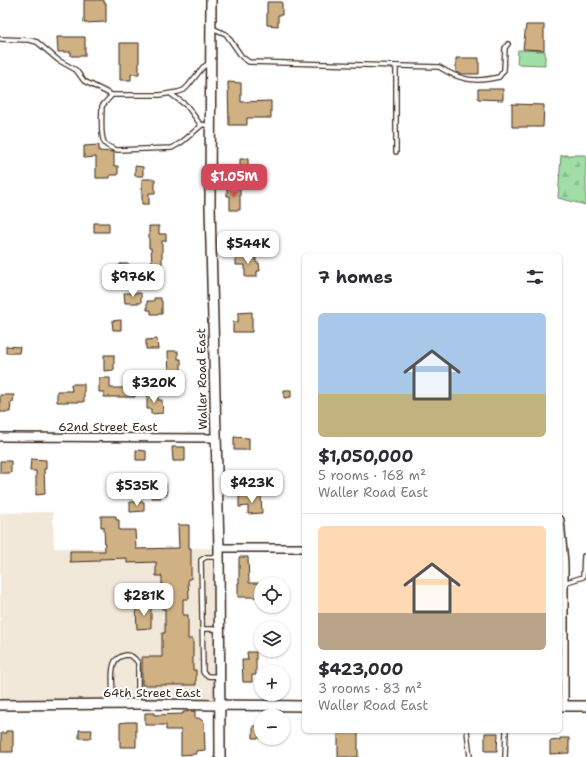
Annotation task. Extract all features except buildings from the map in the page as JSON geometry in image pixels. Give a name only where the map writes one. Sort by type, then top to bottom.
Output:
[{"type":"street","name":"Waller Road East","points":[[211,0],[211,62],[206,125],[210,206],[219,552],[220,757]]},
{"type":"street","name":"62nd Street East","points":[[0,437],[216,438]]},
{"type":"street","points":[[562,536],[564,551],[562,706],[586,706]]},
{"type":"street","points":[[219,552],[302,548]]},
{"type":"street","name":"64th Street East","points":[[0,705],[138,704],[302,706]]},
{"type":"lane","points":[[211,28],[226,34],[242,57],[249,62],[439,67],[454,76],[468,80],[487,80],[499,77],[504,70],[505,48],[508,44]]},
{"type":"lane","points":[[0,39],[29,40],[37,42],[58,60],[76,70],[84,81],[112,95],[160,95],[171,94],[184,90],[203,67],[211,62]]},
{"type":"lane","points":[[396,66],[396,152]]},
{"type":"lane","points":[[171,94],[186,106],[200,124],[206,125]]},
{"type":"lane","points":[[112,95],[102,106],[102,136],[103,141],[113,148],[172,148],[206,125]]},
{"type":"lane","points":[[219,552],[201,560],[203,672],[207,676],[220,676]]},
{"type":"lane","points":[[564,583],[583,577],[584,556]]},
{"type":"lane","points":[[202,629],[220,629]]},
{"type":"lane","points":[[114,704],[113,664],[117,659],[124,655],[131,656],[138,663],[138,704]]},
{"type":"lane","points":[[467,733],[470,757]]},
{"type":"lane","points":[[505,757],[506,733]]},
{"type":"shaded area","points":[[53,512],[54,548],[219,548],[221,706],[0,705],[0,513]]},
{"type":"green space","points":[[518,50],[545,51],[545,65],[517,64]]},
{"type":"green space","points":[[561,155],[586,155],[586,205],[558,198]]}]
